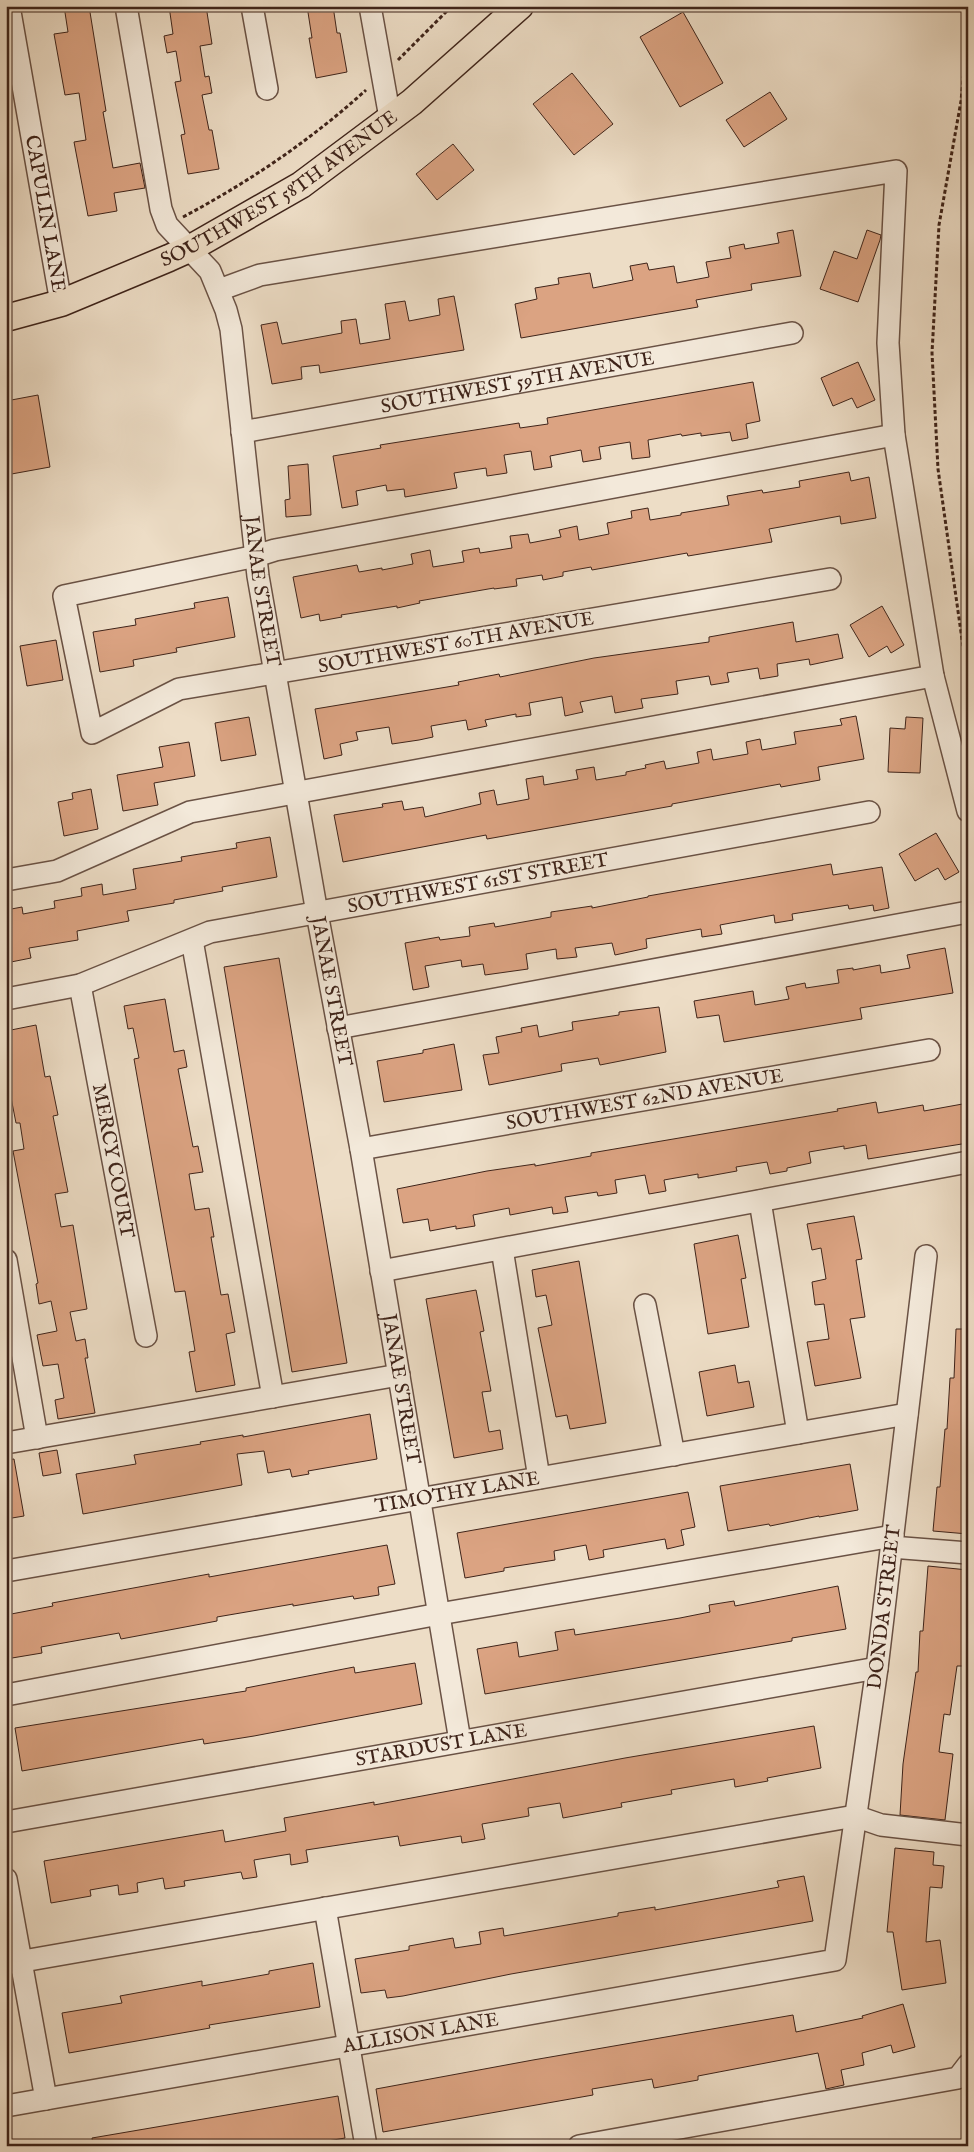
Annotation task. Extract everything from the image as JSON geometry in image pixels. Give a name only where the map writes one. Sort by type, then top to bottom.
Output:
[{"type":"main road","name":"SOUTHWEST 58TH AVENUE","points":[[8,316],[61,303],[189,249],[301,185],[412,102],[520,6]]},
{"type":"street","name":"CAPULIN LANE","points":[[9,6],[61,303]]},
{"type":"street","points":[[126,6],[161,209],[167,225]]},
{"type":"street","points":[[252,6],[267,90]]},
{"type":"street","points":[[370,6],[390,118]]},
{"type":"street","points":[[219,290],[260,275],[896,171],[888,343],[894,435],[932,676],[968,811]]},
{"type":"street","name":"JANAE STREET","points":[[167,225],[210,271],[219,290],[231,329],[256,556],[316,913],[361,1149],[460,1741]]},
{"type":"street","name":"SOUTHWEST 59TH AVENUE","points":[[242,432],[792,333]]},
{"type":"street","points":[[256,556],[284,548],[894,435]]},
{"type":"street","name":"SOUTHWEST 60TH AVENUE","points":[[256,556],[64,596],[92,732],[179,690],[830,579]]},
{"type":"street","points":[[6,880],[57,871],[190,812],[932,676]]},
{"type":"street","name":"SOUTHWEST 61ST STREET","points":[[6,999],[80,984],[210,932],[869,812]]},
{"type":"street","points":[[338,1028],[968,912]]},
{"type":"street","points":[[192,940],[273,1397]]},
{"type":"street","name":"MERCY COURT","points":[[80,984],[146,1336]]},
{"type":"street","name":"SOUTHWEST 62ND AVENUE","points":[[361,1149],[929,1050]]},
{"type":"street","points":[[381,1271],[968,1162]]},
{"type":"street","points":[[760,1201],[798,1433]]},
{"type":"street","points":[[502,1249],[539,1478]]},
{"type":"street","name":"DONDA STREET","points":[[835,1960],[877,1668],[926,1256]]},
{"type":"street","points":[[6,1260],[37,1438]]},
{"type":"street","points":[[645,1305],[674,1455]]},
{"type":"street","points":[[6,1443],[399,1375]]},
{"type":"street","name":"TIMOTHY LANE","points":[[6,1571],[907,1414]]},
{"type":"street","points":[[6,1695],[439,1614],[892,1542],[968,1553]]},
{"type":"street","name":"STARDUST LANE","points":[[6,1822],[877,1668]]},
{"type":"street","points":[[14,1963],[855,1816],[881,1825],[968,1835]]},
{"type":"street","points":[[6,1878],[14,1963],[46,2099]]},
{"type":"street","points":[[325,1908],[366,2146]]},
{"type":"street","name":"ALLISON LANE","points":[[6,2106],[835,1960]]},
{"type":"street","points":[[579,2146],[958,2078],[968,2065]]},
{"type":"path","points":[[167,225],[216,199],[281,159],[342,112],[452,6]]},
{"type":"path","points":[[968,29],[961,101],[939,225],[932,353],[938,469],[968,682]]},
{"type":"building","points":[[64,6],[89,6],[106,111],[103,112],[113,168],[140,163],[145,188],[114,193],[117,211],[88,216],[74,142],[86,140],[79,93],[65,95],[54,34],[68,32]]},
{"type":"building","points":[[169,6],[206,6],[212,44],[200,46],[205,77],[209,76],[212,93],[202,95],[209,130],[212,130],[219,169],[188,174],[181,135],[185,134],[175,82],[181,81],[176,51],[167,53],[164,36],[173,34]]},
{"type":"building","points":[[307,6],[333,6],[337,33],[340,33],[347,72],[316,78],[309,38],[312,38]]},
{"type":"building","points":[[683,12],[723,83],[680,107],[640,37]]},
{"type":"building","points":[[572,73],[613,124],[574,155],[533,104]]},
{"type":"building","points":[[770,92],[787,119],[744,147],[726,120]]},
{"type":"building","points":[[453,144],[474,170],[437,200],[416,174]]},
{"type":"building","points":[[793,230],[801,276],[751,284],[752,290],[696,300],[698,307],[521,338],[515,304],[537,299],[535,288],[559,284],[558,278],[590,273],[593,288],[633,280],[630,266],[647,263],[649,270],[674,266],[677,283],[709,277],[706,262],[731,258],[729,247],[744,244],[745,249],[779,243],[777,233]]},
{"type":"building","points":[[867,230],[881,235],[858,302],[820,289],[834,251],[857,259]]},
{"type":"building","points":[[454,296],[464,350],[320,373],[319,365],[301,367],[302,379],[272,384],[261,325],[277,322],[282,344],[342,333],[341,321],[356,319],[360,344],[390,339],[385,304],[405,301],[409,321],[440,315],[438,299]]},
{"type":"building","points":[[858,362],[875,400],[857,408],[852,398],[833,406],[821,378]]},
{"type":"building","points":[[753,382],[760,421],[746,424],[748,438],[732,441],[730,432],[701,436],[701,433],[682,436],[681,434],[648,440],[650,457],[632,459],[630,442],[599,447],[601,459],[583,462],[581,450],[550,456],[552,467],[534,470],[531,451],[504,455],[507,473],[487,476],[486,468],[454,473],[457,488],[405,497],[404,489],[387,491],[386,485],[356,491],[358,505],[342,508],[333,456],[381,448],[380,445],[519,423],[520,428],[548,424],[547,418]]},
{"type":"building","points":[[38,395],[50,467],[6,475],[6,401]]},
{"type":"building","points":[[308,464],[311,515],[286,517],[285,500],[290,499],[288,466]]},
{"type":"building","points":[[849,472],[851,481],[869,477],[876,518],[841,524],[840,516],[769,529],[772,542],[688,556],[687,553],[592,570],[591,567],[563,572],[563,576],[543,580],[542,575],[516,579],[517,586],[494,588],[419,601],[420,603],[397,608],[397,606],[341,615],[342,617],[320,621],[319,614],[301,618],[293,577],[357,565],[359,572],[413,564],[411,554],[430,550],[433,567],[464,562],[462,551],[479,548],[480,553],[512,548],[510,536],[528,534],[530,543],[561,537],[559,530],[577,526],[579,540],[609,534],[607,523],[632,518],[631,511],[648,508],[650,520],[681,515],[681,513],[729,505],[727,496],[762,490],[763,493],[800,487],[799,481]]},
{"type":"building","points":[[228,597],[235,637],[176,648],[177,652],[133,660],[134,666],[100,672],[93,632],[136,625],[135,619],[195,608],[194,603]]},
{"type":"building","points":[[882,606],[904,645],[891,653],[887,646],[869,657],[850,625]]},
{"type":"building","points":[[793,622],[796,642],[838,634],[843,658],[810,665],[809,659],[777,664],[778,676],[760,679],[758,668],[727,673],[729,682],[711,685],[709,676],[676,681],[678,694],[641,699],[643,708],[615,713],[612,696],[580,702],[583,712],[565,716],[562,697],[529,703],[531,715],[516,717],[516,714],[485,720],[487,726],[468,730],[466,720],[431,726],[433,737],[419,740],[392,744],[389,727],[356,732],[358,740],[340,744],[342,755],[324,759],[315,709],[459,685],[458,682],[499,674],[500,677],[594,658],[709,642],[709,637]]},
{"type":"building","points":[[56,640],[63,680],[27,686],[20,646]]},
{"type":"building","points":[[856,716],[864,759],[818,767],[820,780],[781,787],[780,784],[672,804],[672,806],[487,839],[486,835],[343,862],[334,815],[383,807],[382,804],[402,801],[404,810],[423,807],[425,817],[481,804],[479,793],[494,790],[497,805],[529,799],[526,779],[543,776],[544,785],[578,779],[576,770],[594,767],[596,780],[626,775],[626,772],[646,768],[645,765],[664,761],[666,769],[699,763],[697,752],[711,749],[713,760],[748,754],[746,742],[760,739],[762,750],[796,744],[794,732],[842,725],[840,719]]},
{"type":"building","points":[[249,717],[256,755],[221,761],[215,723]]},
{"type":"building","points":[[906,717],[923,718],[920,773],[888,772],[890,728],[905,729]]},
{"type":"building","points":[[189,742],[195,776],[154,783],[158,805],[123,811],[117,775],[163,767],[159,747]]},
{"type":"building","points":[[91,789],[98,829],[64,836],[58,802],[73,799],[72,793]]},
{"type":"building","points":[[936,833],[959,872],[945,880],[938,868],[915,881],[899,854]]},
{"type":"building","points":[[270,837],[277,877],[222,887],[223,891],[174,900],[174,903],[127,911],[129,921],[77,931],[78,940],[29,948],[31,958],[6,963],[6,910],[22,907],[23,914],[55,908],[54,901],[82,896],[81,888],[102,884],[103,895],[136,889],[133,869],[182,861],[181,857],[237,848],[236,843]]},
{"type":"building","points":[[831,864],[833,875],[882,867],[889,908],[874,911],[873,905],[849,909],[848,905],[792,914],[793,920],[775,923],[774,915],[720,925],[722,934],[702,937],[701,929],[646,939],[647,948],[615,955],[612,943],[575,948],[577,957],[557,959],[556,949],[526,954],[528,969],[485,975],[483,964],[462,967],[461,960],[425,966],[429,987],[413,990],[405,943],[439,937],[440,940],[470,936],[469,927],[494,923],[495,927],[551,917],[551,912],[592,906],[592,908],[648,896]]},
{"type":"building","points":[[945,948],[953,993],[860,1008],[862,1019],[724,1042],[719,1015],[697,1018],[694,1001],[753,991],[755,1005],[789,999],[786,987],[805,983],[806,988],[839,983],[837,970],[853,968],[853,970],[880,965],[881,973],[910,968],[907,955]]},
{"type":"building","points":[[279,958],[347,1363],[292,1372],[224,967]]},
{"type":"building","points":[[165,999],[174,1052],[184,1050],[187,1067],[178,1069],[193,1147],[198,1146],[203,1172],[189,1174],[195,1210],[209,1208],[214,1237],[211,1237],[221,1295],[228,1294],[235,1332],[226,1334],[235,1385],[196,1392],[189,1352],[195,1351],[185,1291],[175,1292],[134,1059],[139,1058],[133,1028],[128,1029],[124,1006]]},
{"type":"building","points":[[659,1007],[666,1052],[600,1065],[598,1058],[561,1064],[562,1071],[489,1085],[483,1055],[499,1053],[496,1037],[522,1032],[521,1028],[537,1025],[539,1037],[573,1030],[572,1022],[619,1015],[619,1012]]},
{"type":"building","points":[[36,1025],[45,1077],[50,1076],[58,1115],[53,1116],[68,1192],[55,1194],[61,1227],[73,1225],[87,1309],[70,1312],[76,1341],[85,1339],[88,1358],[85,1358],[95,1413],[58,1419],[55,1400],[64,1398],[58,1364],[43,1366],[37,1335],[57,1331],[51,1301],[39,1304],[36,1284],[38,1283],[13,1151],[24,1149],[20,1123],[16,1123],[6,1072],[6,1031]]},
{"type":"building","points":[[454,1044],[462,1090],[384,1102],[377,1061],[423,1053],[423,1050]]},
{"type":"building","points":[[876,1102],[878,1113],[923,1105],[924,1111],[968,1103],[968,1143],[868,1159],[866,1145],[844,1149],[844,1146],[809,1152],[811,1163],[787,1168],[787,1171],[770,1174],[767,1162],[736,1167],[737,1171],[698,1178],[698,1174],[664,1180],[666,1191],[649,1194],[645,1175],[615,1180],[617,1193],[598,1196],[597,1192],[565,1197],[568,1212],[553,1214],[552,1207],[510,1215],[509,1208],[473,1215],[475,1226],[456,1229],[456,1226],[430,1231],[428,1219],[403,1223],[397,1189],[487,1171],[535,1164],[535,1166],[591,1156],[591,1153],[838,1111],[837,1109]]},
{"type":"building","points":[[854,1216],[862,1259],[856,1260],[865,1317],[850,1319],[861,1378],[815,1386],[807,1342],[829,1339],[824,1304],[815,1305],[812,1282],[826,1279],[821,1248],[812,1250],[807,1224]]},
{"type":"building","points":[[738,1235],[746,1278],[741,1279],[749,1327],[708,1334],[694,1244]]},
{"type":"building","points":[[579,1261],[606,1423],[570,1429],[567,1415],[556,1417],[538,1328],[552,1325],[546,1295],[536,1297],[532,1270]]},
{"type":"building","points":[[476,1290],[484,1331],[480,1332],[491,1391],[482,1392],[489,1432],[500,1430],[503,1449],[454,1458],[426,1299]]},
{"type":"building","points":[[956,1329],[968,1329],[968,1534],[933,1531],[937,1487],[940,1487],[945,1429],[947,1429],[950,1378],[954,1378]]},
{"type":"building","points":[[735,1365],[738,1383],[749,1381],[754,1407],[707,1416],[699,1372]]},
{"type":"building","points":[[370,1414],[377,1459],[308,1471],[309,1474],[292,1477],[290,1469],[268,1473],[264,1451],[237,1454],[242,1485],[83,1514],[76,1474],[136,1464],[134,1455],[201,1444],[200,1442],[243,1435],[243,1437]]},
{"type":"building","points":[[57,1450],[61,1473],[43,1476],[39,1453]]},
{"type":"building","points":[[14,1459],[24,1516],[6,1519],[6,1460]]},
{"type":"building","points":[[850,1464],[858,1510],[770,1526],[769,1524],[728,1531],[720,1486]]},
{"type":"building","points":[[688,1492],[695,1527],[681,1530],[684,1545],[667,1549],[665,1539],[603,1550],[604,1557],[589,1560],[586,1545],[554,1551],[555,1560],[504,1568],[504,1571],[465,1578],[457,1533]]},
{"type":"building","points":[[387,1545],[395,1584],[378,1587],[379,1595],[354,1599],[353,1596],[293,1606],[293,1604],[217,1617],[217,1621],[121,1639],[119,1633],[41,1647],[42,1653],[6,1659],[6,1615],[53,1606],[52,1603],[209,1574],[209,1577]]},
{"type":"building","points":[[928,1566],[968,1570],[968,1612],[966,1612],[964,1646],[968,1647],[968,1666],[957,1666],[950,1715],[944,1714],[939,1752],[953,1754],[945,1820],[900,1815],[903,1764],[916,1672],[918,1672],[920,1631],[923,1631]]},
{"type":"building","points":[[838,1586],[846,1629],[792,1638],[792,1641],[485,1694],[477,1649],[517,1642],[519,1657],[558,1650],[555,1632],[574,1629],[575,1635],[680,1618],[710,1612],[709,1605],[734,1601],[735,1606]]},
{"type":"building","points":[[415,1663],[422,1704],[254,1736],[204,1744],[203,1739],[22,1771],[15,1728],[246,1691],[246,1688],[354,1667],[355,1673]]},
{"type":"building","points":[[814,1726],[821,1768],[767,1778],[768,1781],[735,1787],[734,1779],[671,1790],[672,1794],[621,1803],[622,1807],[563,1818],[560,1803],[528,1808],[529,1816],[482,1824],[485,1839],[462,1843],[461,1836],[400,1846],[398,1836],[306,1850],[308,1862],[291,1865],[290,1854],[254,1860],[257,1877],[243,1879],[241,1872],[184,1881],[185,1886],[165,1889],[163,1878],[137,1883],[138,1892],[119,1895],[118,1885],[90,1890],[91,1896],[51,1903],[44,1861],[223,1830],[225,1842],[286,1831],[284,1818],[374,1802],[374,1805],[625,1758]]},
{"type":"building","points":[[895,1848],[934,1852],[933,1865],[944,1866],[942,1888],[930,1887],[926,1942],[940,1940],[946,1983],[902,1990],[893,1932],[887,1932]]},
{"type":"building","points":[[804,1876],[813,1921],[511,1974],[403,1996],[387,1998],[385,1990],[361,1993],[355,1959],[409,1950],[409,1946],[453,1938],[455,1948],[481,1944],[479,1932],[503,1928],[504,1936],[618,1916],[618,1913],[655,1907],[655,1910],[779,1887],[777,1881]]},
{"type":"building","points":[[313,1963],[320,2007],[209,2025],[210,2028],[69,2053],[62,2013],[122,2003],[120,1996],[202,1981],[202,1986],[269,1974],[269,1971]]},
{"type":"building","points":[[903,2004],[915,2047],[893,2053],[891,2045],[862,2053],[864,2065],[841,2070],[844,2085],[826,2089],[818,2053],[698,2076],[698,2080],[654,2088],[652,2079],[592,2089],[593,2095],[383,2132],[376,2089],[793,2015],[796,2032],[863,2018],[862,2016]]},
{"type":"building","points":[[338,2096],[345,2138],[299,2146],[93,2146],[92,2138]]}]
